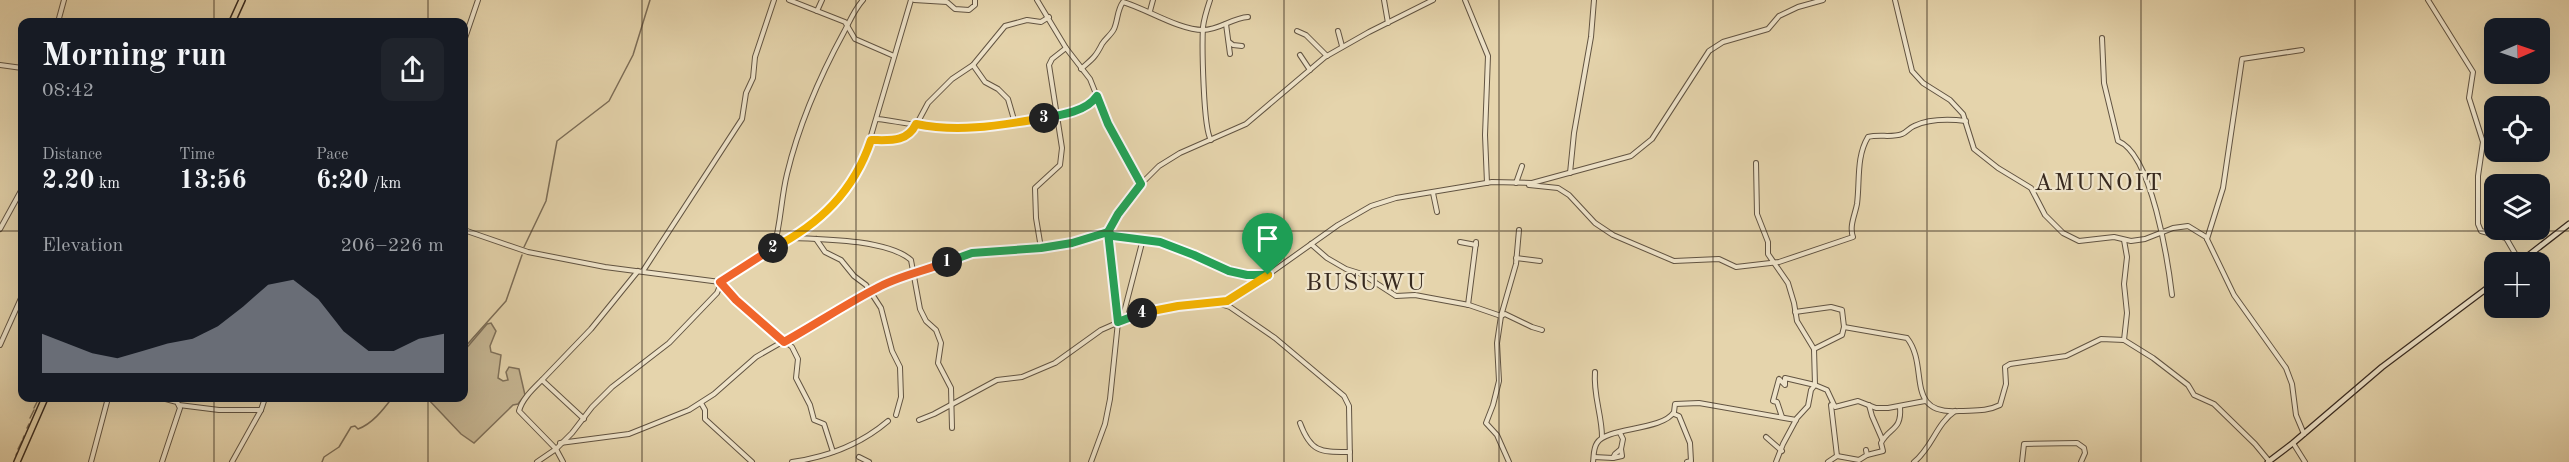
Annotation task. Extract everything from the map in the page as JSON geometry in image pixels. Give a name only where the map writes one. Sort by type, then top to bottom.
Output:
[{"type":"main road","points":[[234,18],[242,0]]},
{"type":"main road","points":[[2533,252],[2569,224]]},
{"type":"main road","points":[[2268,462],[2382,367],[2484,290]]},
{"type":"main road","points":[[17,462],[43,402]]},
{"type":"street","points":[[59,18],[64,0]]},
{"type":"street","points":[[468,29],[478,0]]},
{"type":"street","points":[[563,462],[556,449],[519,411],[531,392],[591,329],[640,271],[742,119],[747,93],[753,78],[755,57],[774,0]]},
{"type":"street","points":[[789,0],[848,24],[855,39],[894,56]]},
{"type":"street","points":[[817,11],[822,0]]},
{"type":"street","points":[[774,248],[780,223],[781,204],[796,142],[824,70],[862,0]]},
{"type":"street","points":[[468,231],[528,252],[720,282],[793,238],[831,206],[851,184],[861,167],[871,140],[912,0],[948,1],[955,9],[969,10],[975,4],[975,0]]},
{"type":"street","points":[[1037,0],[1097,96],[1108,124],[1141,184]]},
{"type":"street","points":[[1150,11],[1154,0]]},
{"type":"street","points":[[1210,0],[1203,30],[1207,135],[1211,140]]},
{"type":"street","points":[[1384,0],[1388,23]]},
{"type":"street","points":[[1120,321],[1108,232],[1118,214],[1141,184],[1159,166],[1254,118],[1342,46],[1432,0]]},
{"type":"street","points":[[1465,0],[1488,56],[1485,135],[1487,183]]},
{"type":"street","points":[[1570,173],[1574,133],[1591,37],[1594,0]]},
{"type":"street","points":[[1522,184],[1631,156],[1652,139],[1709,51],[1722,42],[1768,29],[1779,16],[1798,7],[1823,0]]},
{"type":"street","points":[[1895,0],[1912,71],[1923,83],[1950,100],[1966,121],[1974,149],[1998,168],[2031,188],[2045,215],[2063,233],[2079,241],[2114,237],[2124,240],[2145,239],[2163,231],[2188,226],[2200,232],[2207,240],[2234,295],[2276,358],[2286,368],[2292,384],[2296,415],[2304,434]]},
{"type":"street","points":[[2428,0],[2473,72],[2469,98],[2483,142],[2478,176],[2478,224],[2481,231],[2505,238],[2514,252]]},
{"type":"street","points":[[1081,69],[1096,57],[1102,43],[1114,29],[1119,7],[1123,2],[1150,11],[1177,24],[1203,30],[1248,17]]},
{"type":"street","points":[[871,140],[902,139],[913,131],[928,103],[952,79],[974,65],[1005,26],[1027,20],[1041,22],[1049,17]]},
{"type":"street","points":[[1226,24],[1230,54]]},
{"type":"street","points":[[1338,31],[1342,46]]},
{"type":"street","points":[[1297,32],[1306,35],[1327,56]]},
{"type":"street","points":[[2102,38],[2104,83],[2118,141],[2127,144],[2147,181],[2163,231],[2172,295]]},
{"type":"street","points":[[1228,41],[1233,45],[1242,46]]},
{"type":"street","points":[[1041,248],[1036,218],[1035,188],[1060,165],[1062,148],[1049,65],[1052,59],[1066,48]]},
{"type":"street","points":[[2207,240],[2223,188],[2242,59],[2302,50]]},
{"type":"street","points":[[1300,55],[1310,70]]},
{"type":"street","points":[[0,65],[18,67]]},
{"type":"street","points":[[974,65],[985,82],[998,89],[1008,99],[1015,123]]},
{"type":"street","points":[[877,119],[940,128],[981,129],[1057,116],[1093,102],[1097,96]]},
{"type":"street","points":[[919,420],[997,380],[1022,377],[1055,363],[1101,330],[1120,321],[1161,309],[1219,304],[1241,293],[1371,206],[1396,198],[1487,183],[1516,183],[1558,188],[1569,195],[1595,223],[1613,235],[1674,261],[1719,259],[1736,267],[1774,262],[1852,237],[1851,229],[1856,205],[1859,168],[1864,143],[1868,136],[1902,134],[1910,127],[1928,121],[1945,122],[1954,119],[1966,121]]},
{"type":"street","points":[[1756,163],[1757,214],[1768,242],[1768,254],[1788,284],[1798,324],[1814,349],[1815,385],[1810,390],[1808,406],[1796,420],[1782,444],[1782,451],[1776,462]]},
{"type":"street","points":[[1516,183],[1522,166]]},
{"type":"street","points":[[1433,193],[1437,212]]},
{"type":"street","points":[[0,230],[18,196]]},
{"type":"street","points":[[1509,462],[1497,435],[1486,423],[1499,381],[1497,343],[1501,316],[1516,258],[1519,230]]},
{"type":"street","points":[[560,443],[629,434],[665,421],[701,403],[725,386],[756,357],[818,323],[848,302],[878,287],[972,253],[1041,248],[1072,243],[1108,232]]},
{"type":"street","points":[[1108,232],[1113,236],[1160,242],[1229,271],[1247,275],[1268,275]]},
{"type":"street","points":[[793,238],[860,243],[904,255],[911,260],[920,309],[926,321],[936,330],[941,343],[938,363],[951,388],[952,428]]},
{"type":"street","points":[[815,239],[825,252],[841,260],[866,285],[881,308],[892,351],[900,367],[901,398],[897,415]]},
{"type":"street","points":[[1091,462],[1105,424],[1120,321],[1134,281],[1143,239]]},
{"type":"street","points":[[2124,240],[2127,257],[2124,284],[2127,314],[2124,340]]},
{"type":"street","points":[[1460,242],[1476,244],[1468,305]]},
{"type":"street","points":[[1311,244],[1328,258],[1346,269],[1362,274],[1396,296],[1415,295],[1468,305],[1501,316],[1505,314],[1542,330]]},
{"type":"street","points":[[1516,258],[1540,261]]},
{"type":"street","points":[[720,282],[736,300],[792,347],[798,359],[796,378],[810,405],[814,420],[824,424],[833,452]]},
{"type":"street","points":[[537,462],[556,449],[612,387],[669,343],[717,293],[720,282]]},
{"type":"street","points":[[1219,304],[1236,311],[1275,338],[1344,396],[1349,406],[1350,462]]},
{"type":"street","points":[[0,345],[18,306]]},
{"type":"street","points":[[1796,312],[1827,307],[1842,310],[1844,327],[1841,337],[1827,341],[1814,349]]},
{"type":"street","points":[[1844,327],[1907,339],[1916,359],[1925,401],[1936,410],[1956,411],[1983,411],[2000,405],[2006,384],[2005,367],[2010,364],[2066,356],[2101,339],[2124,340],[2188,385],[2194,395],[2214,404],[2255,444],[2268,462]]},
{"type":"street","points":[[1595,372],[1595,397],[1602,424],[1602,437]]},
{"type":"street","points":[[1782,417],[1777,402],[1773,401],[1779,379],[1785,384],[1785,378],[1827,390],[1831,404],[1837,456]]},
{"type":"street","points":[[542,381],[584,419]]},
{"type":"street","points":[[1831,404],[1837,407],[1858,401],[1880,408],[1900,407],[1925,401]]},
{"type":"street","points":[[91,462],[107,402]]},
{"type":"street","points":[[176,402],[179,405],[219,410],[261,411]]},
{"type":"street","points":[[232,462],[264,402]]},
{"type":"street","points":[[1620,433],[1623,439],[1622,449],[1614,454],[1615,460],[1593,460],[1595,445],[1602,437],[1669,418],[1674,414],[1675,404],[1688,402],[1796,420]]},
{"type":"street","points":[[701,403],[705,410],[705,419],[750,461]]},
{"type":"street","points":[[162,462],[179,405]]},
{"type":"street","points":[[1828,462],[1837,456],[1859,460],[1866,452],[1883,451],[1882,439],[1869,405]]},
{"type":"street","points":[[1882,439],[1896,429],[1901,415],[1900,407]]},
{"type":"street","points":[[1914,462],[1926,453],[1940,427],[1956,411]]},
{"type":"street","points":[[1674,414],[1679,416],[1690,442],[1691,461],[1687,462]]},
{"type":"street","points":[[792,462],[813,460],[833,452],[870,436],[888,421]]},
{"type":"street","points":[[1300,423],[1305,439],[1313,447],[1327,452],[1350,452]]},
{"type":"street","points":[[1766,437],[1774,447],[1782,451]]},
{"type":"street","points":[[2022,462],[2024,444],[2077,443],[2085,448],[2081,462]]},
{"type":"street","points":[[2293,443],[2305,462]]},
{"type":"street","points":[[859,457],[868,462]]},
{"type":"shaded area","points":[[491,323],[496,331],[490,346],[491,352],[501,355],[498,378],[503,381],[508,380],[506,372],[509,367],[519,369],[525,395],[474,443],[461,434],[431,402],[468,402],[468,346],[487,324]]},
{"type":"waterway","points":[[524,247],[546,201],[557,141],[609,101],[633,55],[650,0]]},
{"type":"waterway","points":[[468,344],[506,301],[522,255]]},
{"type":"waterway","points":[[34,408],[37,402]]},
{"type":"waterway","points":[[322,462],[324,457],[339,447],[351,427],[355,426],[358,429],[368,424],[389,402]]},
{"type":"waterway","points":[[30,418],[34,410]]},
{"type":"waterway","points":[[27,428],[29,424]]},
{"type":"waterway","points":[[18,449],[22,441]]},
{"type":"district","name":"AMUNOIT","points":[[2099,184]]},
{"type":"district","name":"BUSUWU","points":[[1366,284]]},
{"type":"route","points":[[1268,275],[1247,275],[1229,271],[1160,242],[1113,236],[1108,232],[1072,243],[1041,248],[1010,248],[972,253],[878,287],[848,302],[818,323],[784,342],[764,322],[736,300],[720,282],[751,261],[793,238],[815,221],[851,184],[861,167],[871,140],[902,139],[913,131],[916,124],[940,128],[981,129],[1057,116],[1093,102],[1097,96],[1108,124],[1141,184],[1110,225],[1108,232],[1118,322],[1152,310],[1219,304],[1248,289],[1268,275]]}]
